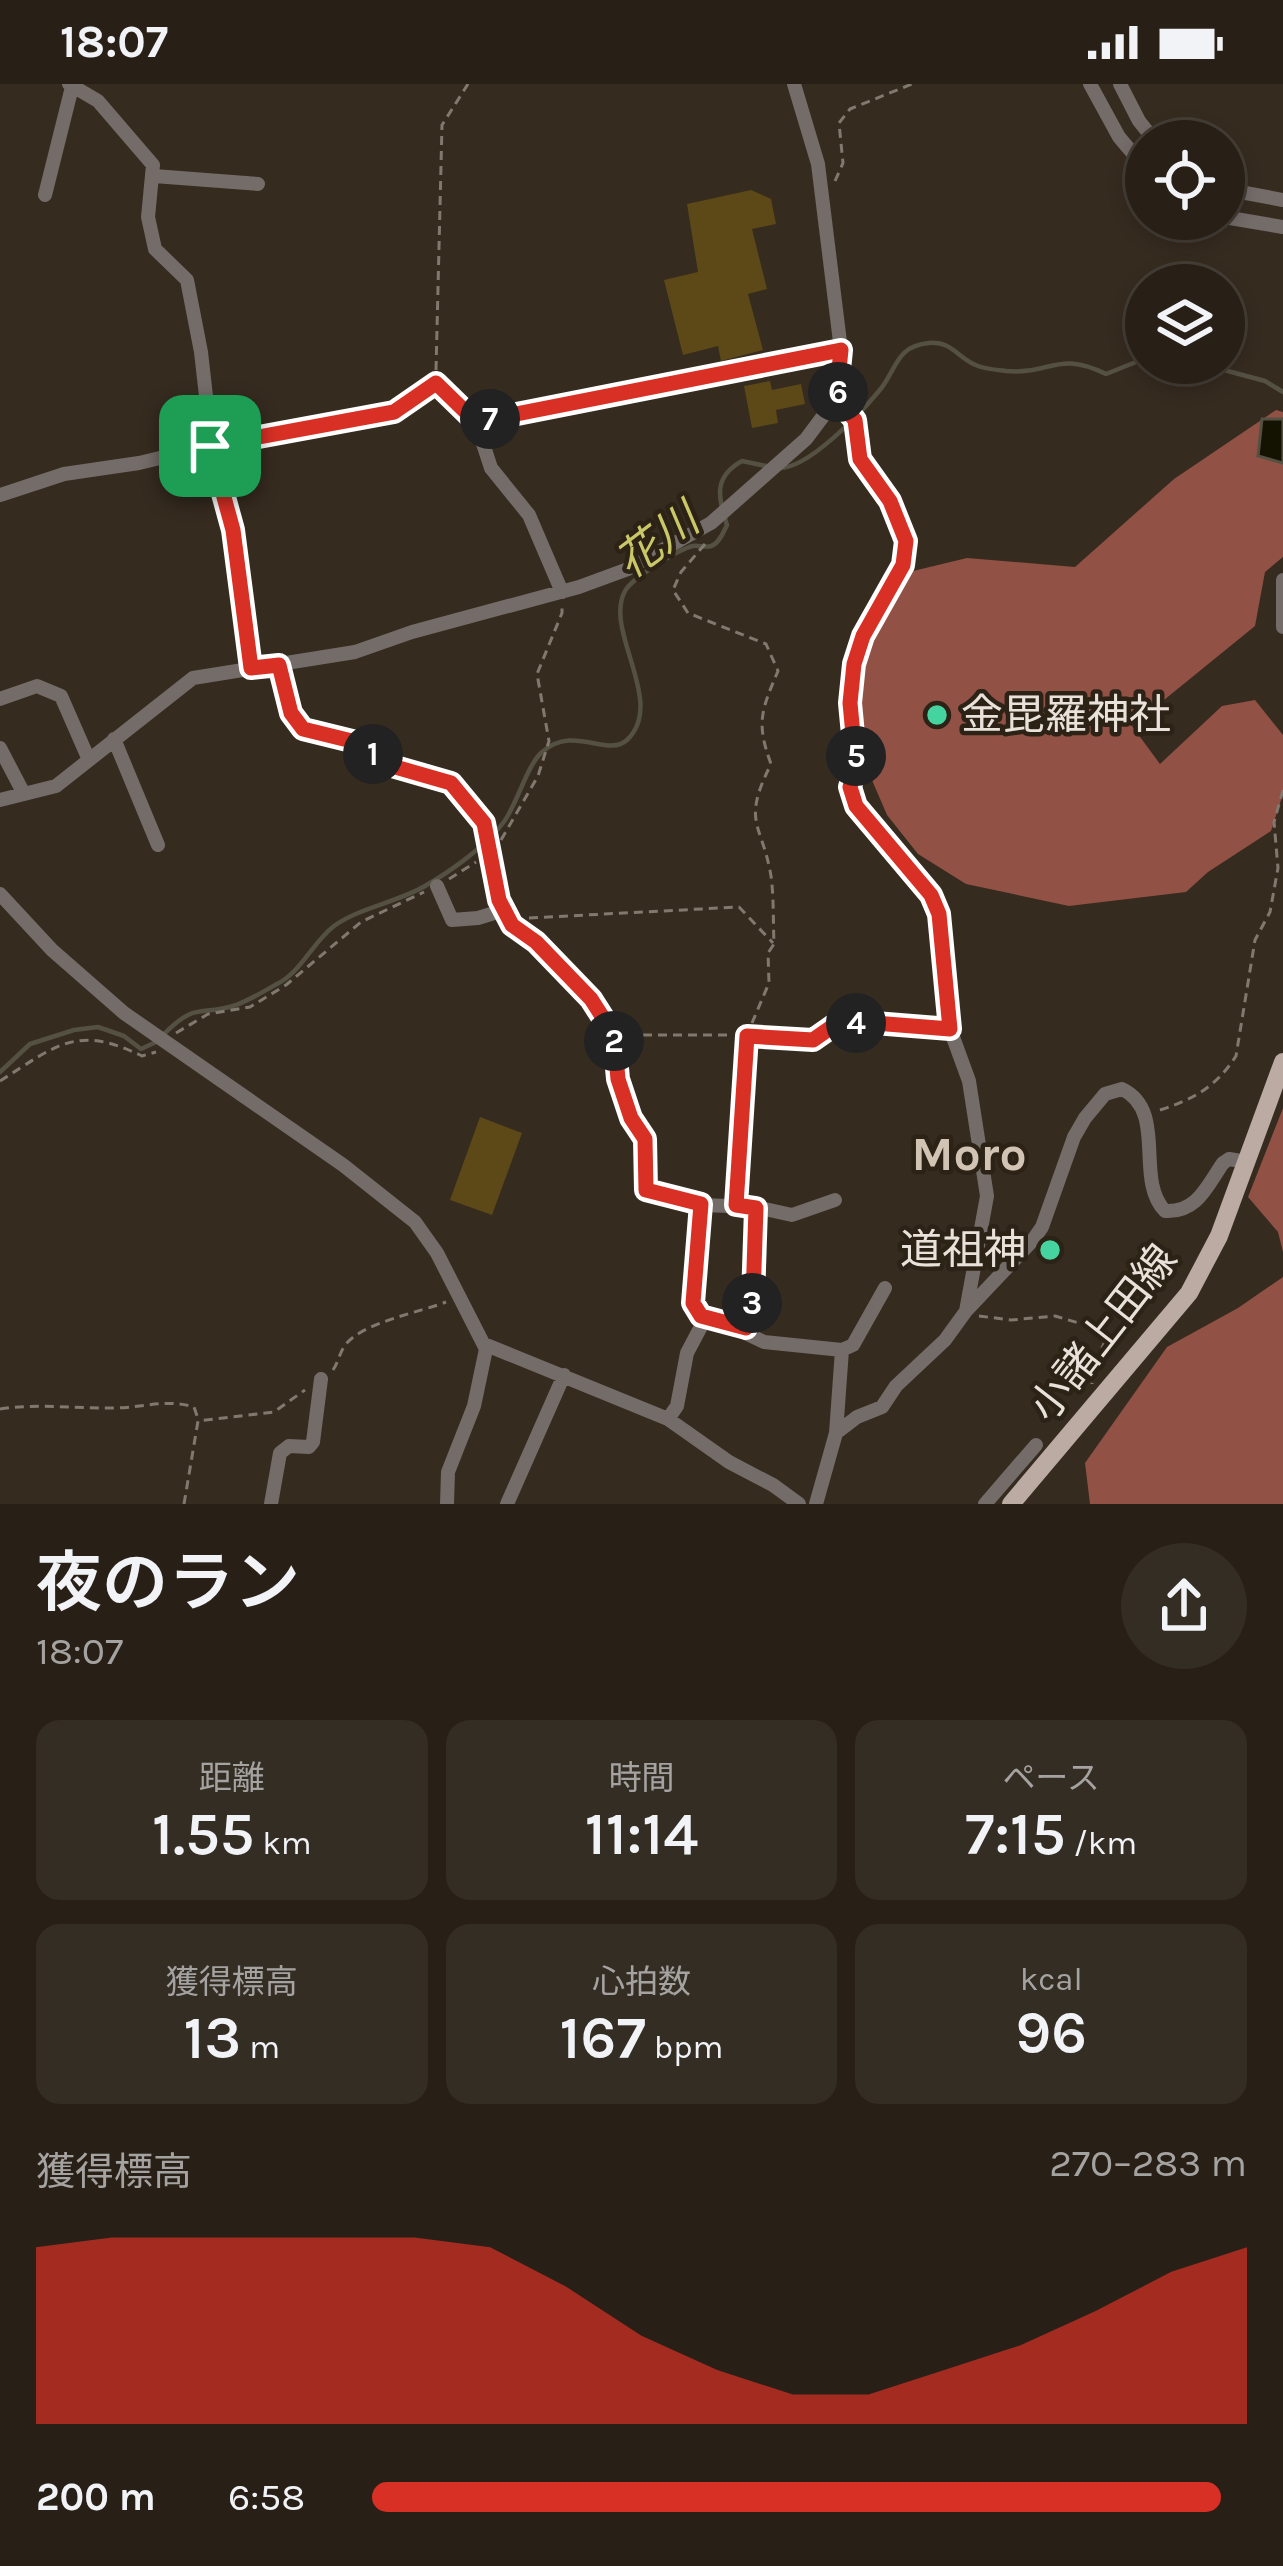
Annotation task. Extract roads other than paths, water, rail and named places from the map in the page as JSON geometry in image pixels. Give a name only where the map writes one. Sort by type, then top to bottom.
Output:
[{"type":"main road","name":"小諸上田線","points":[[1012,1504],[1189,1293],[1211,1254],[1283,1062]]},
{"type":"street","points":[[0,800],[56,786],[193,678],[355,652],[628,569],[711,523],[806,439],[836,399],[841,350],[822,186],[808,121],[794,84]]},
{"type":"street","points":[[1090,84],[1125,144]]},
{"type":"street","points":[[1120,84],[1138,120]]},
{"type":"street","points":[[45,194],[70,86],[98,101],[153,165],[148,218],[155,249],[187,280],[201,352],[210,446],[233,530],[251,668]]},
{"type":"street","points":[[154,176],[258,184]]},
{"type":"street","points":[[1245,195],[1283,200]]},
{"type":"street","points":[[1245,220],[1283,226]]},
{"type":"street","points":[[476,422],[841,350]]},
{"type":"street","points":[[0,495],[64,474],[139,464],[394,412],[436,383],[476,422],[491,467],[529,514],[562,592]]},
{"type":"street","points":[[836,399],[855,420],[860,459],[890,501],[906,541],[903,565],[863,636],[854,664],[850,703],[856,766],[850,787],[856,806],[931,895],[939,914],[950,1029],[969,1082],[986,1196],[966,1311]]},
{"type":"street","points":[[1283,580],[1283,627]]},
{"type":"street","points":[[279,665],[291,713],[303,729],[360,743],[385,764],[451,783],[484,823],[507,914],[591,999],[614,1035],[618,1079],[631,1118],[645,1139],[646,1190],[701,1204],[792,1215],[835,1200]]},
{"type":"street","points":[[0,699],[37,686],[61,696],[89,760]]},
{"type":"street","points":[[114,739],[158,845]]},
{"type":"street","points":[[0,748],[25,794]]},
{"type":"street","points":[[437,886],[452,920],[507,914]]},
{"type":"street","points":[[0,894],[52,950],[124,1013],[343,1165],[415,1222],[437,1253],[484,1344],[485,1366],[475,1406],[448,1472],[447,1504]]},
{"type":"street","points":[[736,1205],[747,1036]]},
{"type":"street","points":[[836,1433],[882,1407],[1042,1227],[1074,1137],[1105,1094],[1122,1089],[1132,1094],[1144,1114],[1152,1184],[1165,1210],[1189,1208],[1222,1162],[1247,1162]]},
{"type":"street","points":[[701,1204],[693,1303],[706,1317],[746,1328]]},
{"type":"street","points":[[756,1208],[753,1299],[745,1333],[764,1342],[842,1350],[853,1345],[885,1288]]},
{"type":"street","points":[[668,1419],[677,1406],[687,1353],[706,1317]]},
{"type":"street","points":[[484,1344],[668,1419],[799,1504]]},
{"type":"street","points":[[816,1504],[836,1433],[842,1350]]},
{"type":"street","points":[[507,1504],[564,1375]]},
{"type":"street","points":[[271,1504],[280,1453],[314,1442],[321,1378]]},
{"type":"street","points":[[985,1504],[1036,1444]]},
{"type":"waterway","name":"花川","points":[[778,468],[803,460],[832,439],[879,391],[903,354],[918,345],[944,345],[978,366],[1006,371],[1076,364],[1106,374],[1125,366]]},
{"type":"waterway","name":"花川","points":[[1245,376],[1283,392]]},
{"type":"waterway","name":"花川","points":[[164,1034],[192,1013],[236,1005],[277,984],[334,926],[414,892],[456,866],[503,823],[537,758],[554,744],[578,741],[610,746],[627,740],[637,724],[640,706],[622,626],[620,607],[625,591],[677,552],[716,543],[727,525],[720,497],[726,474],[742,461],[766,466]]},
{"type":"waterway","name":"花川","points":[[0,1072],[30,1044],[74,1030],[98,1027],[124,1036],[141,1049],[156,1042]]},
{"type":"place","name":"金毘羅神社","points":[[937,715]]},
{"type":"place","name":"道祖神","points":[[1050,1250]]},
{"type":"district","name":"Moro","points":[[969,1154]]}]
